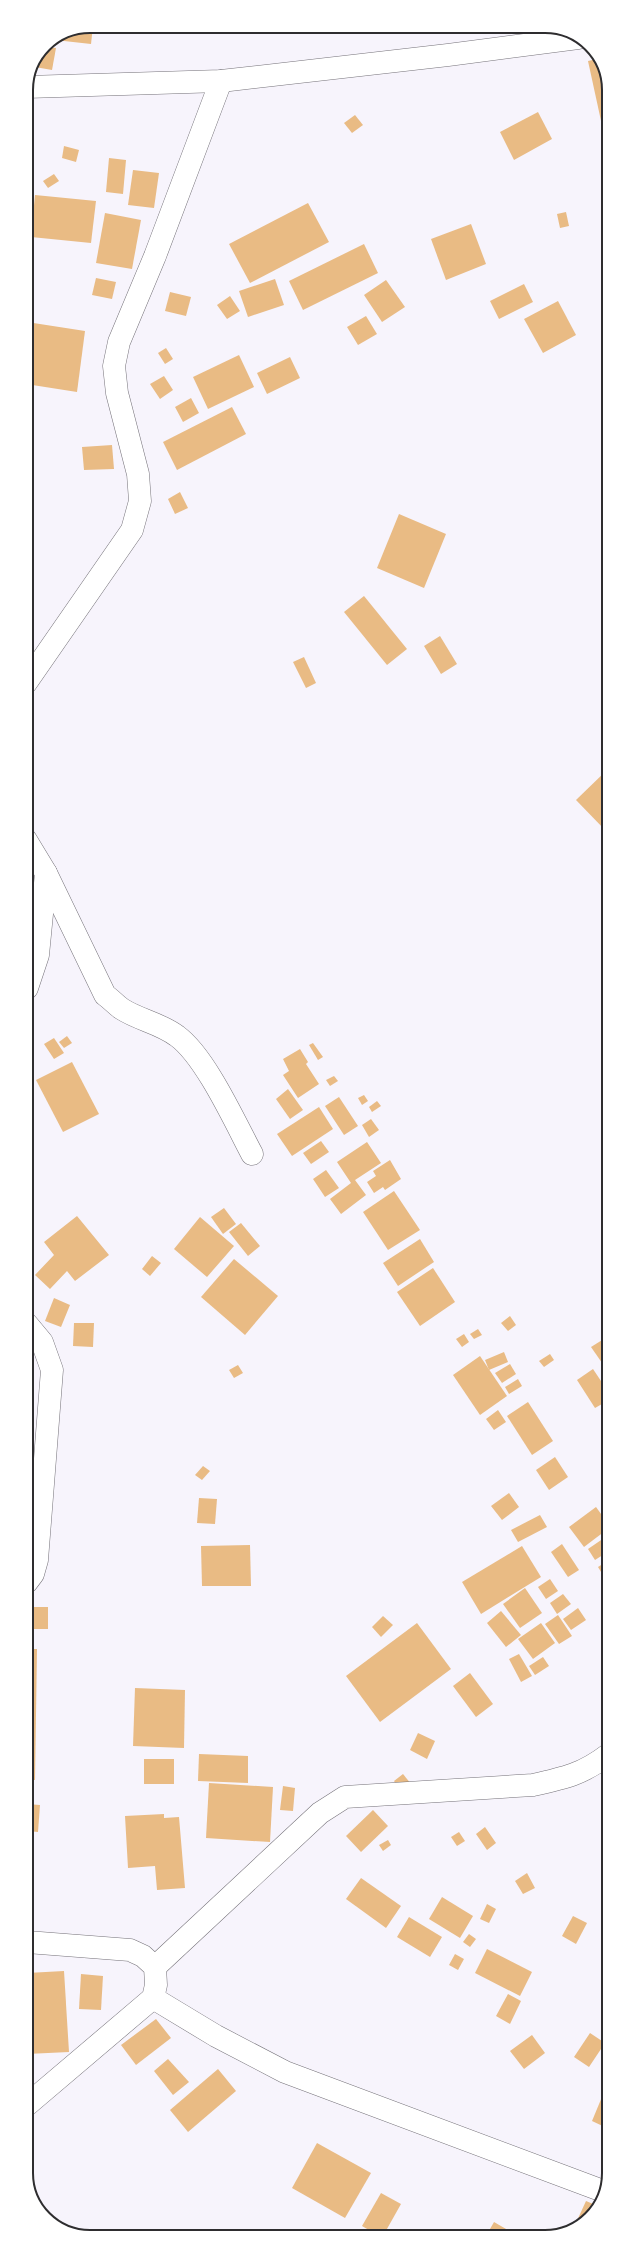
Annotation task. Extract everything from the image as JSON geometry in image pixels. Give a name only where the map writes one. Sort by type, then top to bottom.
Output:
[{"type":"street","points":[[33,87],[221,81],[448,55],[570,39]]},
{"type":"street","points":[[33,673],[132,530],[140,502],[138,474],[117,393],[114,366],[118,348],[155,256],[221,81]]},
{"type":"street","points":[[33,852],[46,873],[105,995],[122,1009],[158,1024],[178,1036],[196,1057],[216,1086],[252,1154]]},
{"type":"street","points":[[33,969],[38,955],[46,873]]},
{"type":"street","points":[[33,1331],[42,1342],[52,1370],[37,1560],[33,1574]]},
{"type":"street","points":[[155,1967],[320,1813],[345,1797],[389,1796],[533,1785],[562,1779],[590,1768],[602,1759]]},
{"type":"street","points":[[33,1942],[130,1950],[142,1956],[155,1967],[156,1984],[153,1998],[33,2100]]},
{"type":"street","points":[[153,1998],[216,2036],[285,2072],[599,2191]]},
{"type":"building","points":[[92,33],[91,44],[62,41],[68,37],[79,34]]},
{"type":"building","points":[[53,47],[56,48],[52,70],[37,67],[43,58]]},
{"type":"building","points":[[593,60],[601,79],[602,125],[588,61]]},
{"type":"building","points":[[538,112],[552,139],[514,160],[500,132]]},
{"type":"building","points":[[355,115],[363,125],[352,133],[344,123]]},
{"type":"building","points":[[64,146],[79,150],[76,162],[62,158]]},
{"type":"building","points":[[109,158],[126,160],[123,194],[106,192]]},
{"type":"building","points":[[133,170],[159,173],[154,208],[128,205]]},
{"type":"building","points":[[54,174],[59,181],[48,188],[43,181]]},
{"type":"building","points":[[35,195],[96,201],[91,243],[33,237]]},
{"type":"building","points":[[308,203],[329,242],[250,283],[229,244]]},
{"type":"building","points":[[566,212],[569,226],[560,228],[557,214]]},
{"type":"building","points":[[105,213],[141,220],[132,269],[96,263]]},
{"type":"building","points":[[471,224],[486,264],[446,280],[431,239]]},
{"type":"building","points":[[364,244],[378,273],[303,310],[289,281]]},
{"type":"building","points":[[96,278],[116,282],[112,299],[92,295]]},
{"type":"building","points":[[275,279],[284,305],[248,317],[239,291]]},
{"type":"building","points":[[386,280],[405,307],[382,322],[364,295]]},
{"type":"building","points":[[524,284],[533,302],[499,319],[490,301]]},
{"type":"building","points":[[170,292],[191,297],[186,316],[165,311]]},
{"type":"building","points":[[230,296],[240,311],[227,319],[217,305]]},
{"type":"building","points":[[558,301],[576,335],[543,353],[524,319]]},
{"type":"building","points":[[366,316],[377,334],[358,345],[347,327]]},
{"type":"building","points":[[33,323],[85,331],[77,392],[33,385]]},
{"type":"building","points":[[166,348],[173,359],[165,364],[158,353]]},
{"type":"building","points":[[239,355],[254,387],[208,409],[193,377]]},
{"type":"building","points":[[290,357],[300,378],[267,394],[257,373]]},
{"type":"building","points":[[164,376],[173,390],[160,399],[150,384]]},
{"type":"building","points":[[191,398],[199,413],[183,422],[175,407]]},
{"type":"building","points":[[232,407],[246,434],[177,470],[163,442]]},
{"type":"building","points":[[112,445],[114,469],[84,470],[82,447]]},
{"type":"building","points":[[180,492],[188,508],[175,514],[168,499]]},
{"type":"building","points":[[399,514],[446,534],[424,588],[377,568]]},
{"type":"building","points":[[364,596],[407,649],[387,665],[344,612]]},
{"type":"building","points":[[440,636],[457,664],[441,674],[424,646]]},
{"type":"building","points":[[304,657],[316,683],[306,688],[293,662]]},
{"type":"building","points":[[602,775],[602,827],[576,800]]},
{"type":"building","points":[[67,1036],[72,1043],[64,1048],[59,1042]]},
{"type":"building","points":[[54,1038],[64,1053],[54,1059],[44,1044]]},
{"type":"building","points":[[313,1043],[323,1057],[318,1060],[309,1045]]},
{"type":"building","points":[[300,1049],[308,1062],[306,1064],[319,1084],[298,1098],[283,1075],[289,1071],[283,1059]]},
{"type":"building","points":[[72,1062],[99,1114],[63,1132],[36,1080]]},
{"type":"building","points":[[334,1076],[338,1081],[330,1086],[326,1080]]},
{"type":"building","points":[[288,1089],[303,1110],[290,1119],[276,1099]]},
{"type":"building","points":[[364,1095],[368,1101],[362,1105],[358,1098]]},
{"type":"building","points":[[339,1097],[358,1126],[344,1135],[325,1106]]},
{"type":"building","points":[[377,1101],[381,1106],[372,1112],[369,1107]]},
{"type":"building","points":[[319,1107],[333,1129],[292,1156],[277,1134]]},
{"type":"building","points":[[371,1119],[379,1130],[369,1137],[362,1125]]},
{"type":"building","points":[[321,1141],[329,1152],[311,1164],[303,1153]]},
{"type":"building","points":[[367,1142],[381,1163],[355,1180],[366,1195],[341,1214],[330,1199],[351,1183],[337,1162]]},
{"type":"building","points":[[390,1160],[401,1179],[385,1190],[383,1187],[374,1193],[367,1182],[376,1176],[373,1171]]},
{"type":"building","points":[[326,1170],[339,1188],[325,1197],[313,1179]]},
{"type":"building","points":[[394,1191],[420,1230],[388,1250],[363,1212]]},
{"type":"building","points":[[224,1208],[236,1224],[223,1234],[211,1217]]},
{"type":"building","points":[[77,1216],[109,1255],[75,1281],[67,1271],[50,1289],[35,1275],[54,1255],[44,1242]]},
{"type":"building","points":[[200,1217],[234,1246],[207,1277],[174,1249]]},
{"type":"building","points":[[241,1223],[260,1246],[248,1256],[229,1232]]},
{"type":"building","points":[[420,1239],[434,1262],[398,1286],[383,1263]]},
{"type":"building","points":[[152,1256],[161,1263],[150,1276],[142,1269]]},
{"type":"building","points":[[234,1259],[278,1296],[245,1335],[201,1297]]},
{"type":"building","points":[[433,1268],[455,1302],[420,1326],[397,1292]]},
{"type":"building","points":[[54,1298],[70,1305],[61,1327],[45,1321]]},
{"type":"building","points":[[510,1316],[516,1325],[508,1331],[501,1323]]},
{"type":"building","points":[[74,1323],[94,1323],[93,1347],[73,1346]]},
{"type":"building","points":[[478,1329],[482,1335],[474,1339],[470,1334]]},
{"type":"building","points":[[464,1334],[469,1342],[462,1347],[456,1339]]},
{"type":"building","points":[[602,1340],[602,1363],[591,1347]]},
{"type":"building","points":[[504,1352],[508,1362],[489,1370],[485,1360]]},
{"type":"building","points":[[550,1354],[554,1360],[544,1367],[539,1361]]},
{"type":"building","points":[[480,1356],[507,1396],[480,1415],[453,1375]]},
{"type":"building","points":[[510,1364],[516,1374],[502,1383],[495,1373]]},
{"type":"building","points":[[238,1365],[243,1373],[234,1378],[229,1370]]},
{"type":"building","points":[[593,1369],[602,1382],[602,1404],[595,1408],[577,1380]]},
{"type":"building","points":[[518,1379],[522,1386],[509,1394],[505,1387]]},
{"type":"building","points":[[528,1402],[553,1441],[532,1455],[507,1416]]},
{"type":"building","points":[[498,1410],[506,1422],[494,1430],[486,1419]]},
{"type":"building","points":[[555,1457],[568,1477],[549,1490],[536,1470]]},
{"type":"building","points":[[203,1466],[210,1471],[202,1480],[195,1475]]},
{"type":"building","points":[[509,1493],[519,1507],[502,1520],[491,1506]]},
{"type":"building","points":[[199,1498],[217,1499],[215,1524],[197,1523]]},
{"type":"building","points":[[596,1507],[602,1515],[602,1533],[584,1547],[569,1527]]},
{"type":"building","points":[[540,1515],[547,1527],[518,1542],[511,1530]]},
{"type":"building","points":[[602,1539],[602,1556],[595,1560],[588,1549]]},
{"type":"building","points":[[562,1544],[579,1570],[568,1577],[551,1552]]},
{"type":"building","points":[[250,1545],[251,1586],[202,1586],[201,1546]]},
{"type":"building","points":[[522,1546],[541,1577],[481,1614],[462,1582]]},
{"type":"building","points":[[602,1564],[602,1574],[598,1567]]},
{"type":"building","points":[[550,1579],[558,1591],[546,1599],[538,1587]]},
{"type":"building","points":[[525,1588],[542,1613],[520,1628],[503,1604]]},
{"type":"building","points":[[563,1594],[571,1604],[557,1614],[550,1603]]},
{"type":"building","points":[[33,1607],[48,1607],[48,1629],[33,1629]]},
{"type":"building","points":[[578,1608],[586,1620],[571,1630],[563,1619]]},
{"type":"building","points":[[501,1611],[521,1635],[506,1647],[487,1623]]},
{"type":"building","points":[[558,1615],[572,1636],[559,1644],[545,1624]]},
{"type":"building","points":[[383,1616],[393,1625],[381,1637],[372,1627]]},
{"type":"building","points":[[417,1623],[451,1669],[380,1722],[346,1676]]},
{"type":"building","points":[[541,1623],[555,1643],[533,1659],[518,1639]]},
{"type":"building","points":[[33,1649],[37,1649],[35,1780],[33,1780]]},
{"type":"building","points":[[519,1654],[532,1676],[521,1682],[509,1659]]},
{"type":"building","points":[[543,1657],[549,1666],[535,1675],[529,1666]]},
{"type":"building","points":[[470,1673],[493,1704],[476,1717],[453,1686]]},
{"type":"building","points":[[135,1688],[185,1690],[184,1748],[133,1746]]},
{"type":"building","points":[[418,1733],[435,1741],[427,1759],[410,1750]]},
{"type":"building","points":[[199,1754],[248,1756],[248,1783],[198,1781]]},
{"type":"building","points":[[144,1759],[174,1759],[174,1784],[144,1784]]},
{"type":"building","points":[[403,1774],[411,1784],[400,1791],[394,1781]]},
{"type":"building","points":[[209,1783],[273,1787],[270,1842],[206,1838]]},
{"type":"building","points":[[283,1786],[295,1788],[293,1811],[280,1810]]},
{"type":"building","points":[[33,1804],[40,1805],[38,1832],[33,1832]]},
{"type":"building","points":[[373,1810],[388,1826],[361,1852],[346,1836]]},
{"type":"building","points":[[164,1814],[164,1818],[179,1817],[185,1888],[157,1890],[155,1866],[128,1868],[125,1816]]},
{"type":"building","points":[[485,1827],[496,1843],[487,1850],[476,1834]]},
{"type":"building","points":[[459,1832],[465,1841],[457,1846],[451,1837]]},
{"type":"building","points":[[388,1840],[391,1845],[383,1851],[379,1845]]},
{"type":"building","points":[[527,1873],[535,1888],[523,1894],[515,1881]]},
{"type":"building","points":[[361,1878],[401,1906],[386,1928],[346,1899]]},
{"type":"building","points":[[442,1897],[473,1916],[460,1938],[429,1919]]},
{"type":"building","points":[[487,1904],[496,1909],[489,1923],[480,1919]]},
{"type":"building","points":[[573,1916],[587,1923],[576,1944],[562,1936]]},
{"type":"building","points":[[409,1917],[442,1937],[430,1957],[397,1937]]},
{"type":"building","points":[[469,1934],[476,1939],[470,1947],[463,1942]]},
{"type":"building","points":[[487,1949],[532,1972],[520,1996],[475,1973]]},
{"type":"building","points":[[455,1954],[464,1959],[458,1970],[449,1965]]},
{"type":"building","points":[[64,1971],[69,2052],[33,2054],[33,1973]]},
{"type":"building","points":[[81,1974],[103,1976],[101,2010],[79,2009]]},
{"type":"building","points":[[508,1994],[521,2001],[510,2024],[496,2016]]},
{"type":"building","points":[[156,2019],[171,2038],[136,2065],[121,2045]]},
{"type":"building","points":[[590,2033],[602,2041],[602,2048],[589,2067],[574,2057]]},
{"type":"building","points":[[532,2035],[545,2053],[524,2069],[510,2051]]},
{"type":"building","points":[[168,2059],[189,2082],[173,2095],[154,2071]]},
{"type":"building","points":[[218,2069],[236,2091],[188,2132],[170,2110]]},
{"type":"building","points":[[602,2097],[602,2126],[592,2121]]},
{"type":"building","points":[[317,2143],[371,2173],[345,2218],[292,2188]]},
{"type":"building","points":[[381,2193],[401,2204],[386,2230],[369,2230],[362,2226]]},
{"type":"building","points":[[586,2201],[593,2204],[583,2216],[577,2220]]},
{"type":"building","points":[[494,2222],[508,2230],[489,2230]]}]
